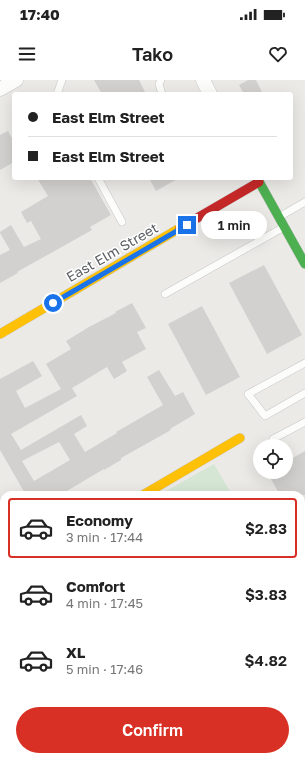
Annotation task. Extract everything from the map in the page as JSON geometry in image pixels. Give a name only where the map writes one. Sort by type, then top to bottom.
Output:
[{"type":"street","points":[[0,89],[16,80]]},
{"type":"street","points":[[203,80],[209,92]]},
{"type":"street","points":[[258,180],[305,264]]},
{"type":"street","name":"East Elm Street","points":[[0,334],[258,180]]},
{"type":"street","points":[[150,491],[240,438]]},
{"type":"lane","points":[[58,92],[62,80]]},
{"type":"lane","points":[[161,80],[159,84],[161,92]]},
{"type":"lane","points":[[99,180],[122,222]]},
{"type":"lane","points":[[279,217],[305,202]]},
{"type":"lane","points":[[165,294],[284,227]]},
{"type":"lane","points":[[305,363],[248,394],[265,416],[305,393]]},
{"type":"lane","points":[[272,439],[305,422]]},
{"type":"green space","points":[[214,464],[230,491],[166,491]]},
{"type":"building","points":[[94,80],[139,80],[145,92],[101,92]]},
{"type":"building","points":[[248,80],[256,80],[262,92],[243,92],[239,85]]},
{"type":"building","points":[[8,131],[12,138],[12,163],[0,170],[0,135]]},
{"type":"building","points":[[38,180],[91,180],[111,215],[90,227],[92,230],[0,283],[0,255],[10,250],[0,232],[11,225],[24,247],[41,239],[31,221],[27,223],[21,212],[48,196]]},
{"type":"building","points":[[150,180],[175,180],[156,191]]},
{"type":"building","points":[[264,265],[302,335],[267,354],[229,283]]},
{"type":"building","points":[[132,303],[146,328],[137,332],[146,349],[122,362],[127,371],[114,379],[107,367],[72,388],[77,396],[11,434],[21,450],[81,415],[87,426],[74,434],[85,452],[163,405],[147,377],[159,370],[175,396],[183,392],[195,414],[170,429],[171,430],[67,491],[24,491],[0,450],[0,379],[33,361],[42,376],[16,391],[25,408],[61,389],[46,364],[71,349],[66,341],[116,313],[115,312]],"holes":[[[59,442],[70,460],[34,481],[22,461]]]},
{"type":"building","points":[[202,306],[240,377],[206,395],[168,324]]},
{"type":"building","points":[[305,451],[305,491],[278,491],[271,479],[293,479],[293,458]]},
{"type":"traffic: fast","points":[[258,180],[305,264]]},
{"type":"traffic: slow","points":[[0,334],[180,228]]},
{"type":"traffic: slow","points":[[150,491],[240,438]]},
{"type":"traffic: jam","points":[[180,228],[259,182]]},
{"type":"route","points":[[53,303],[187,225]]}]
